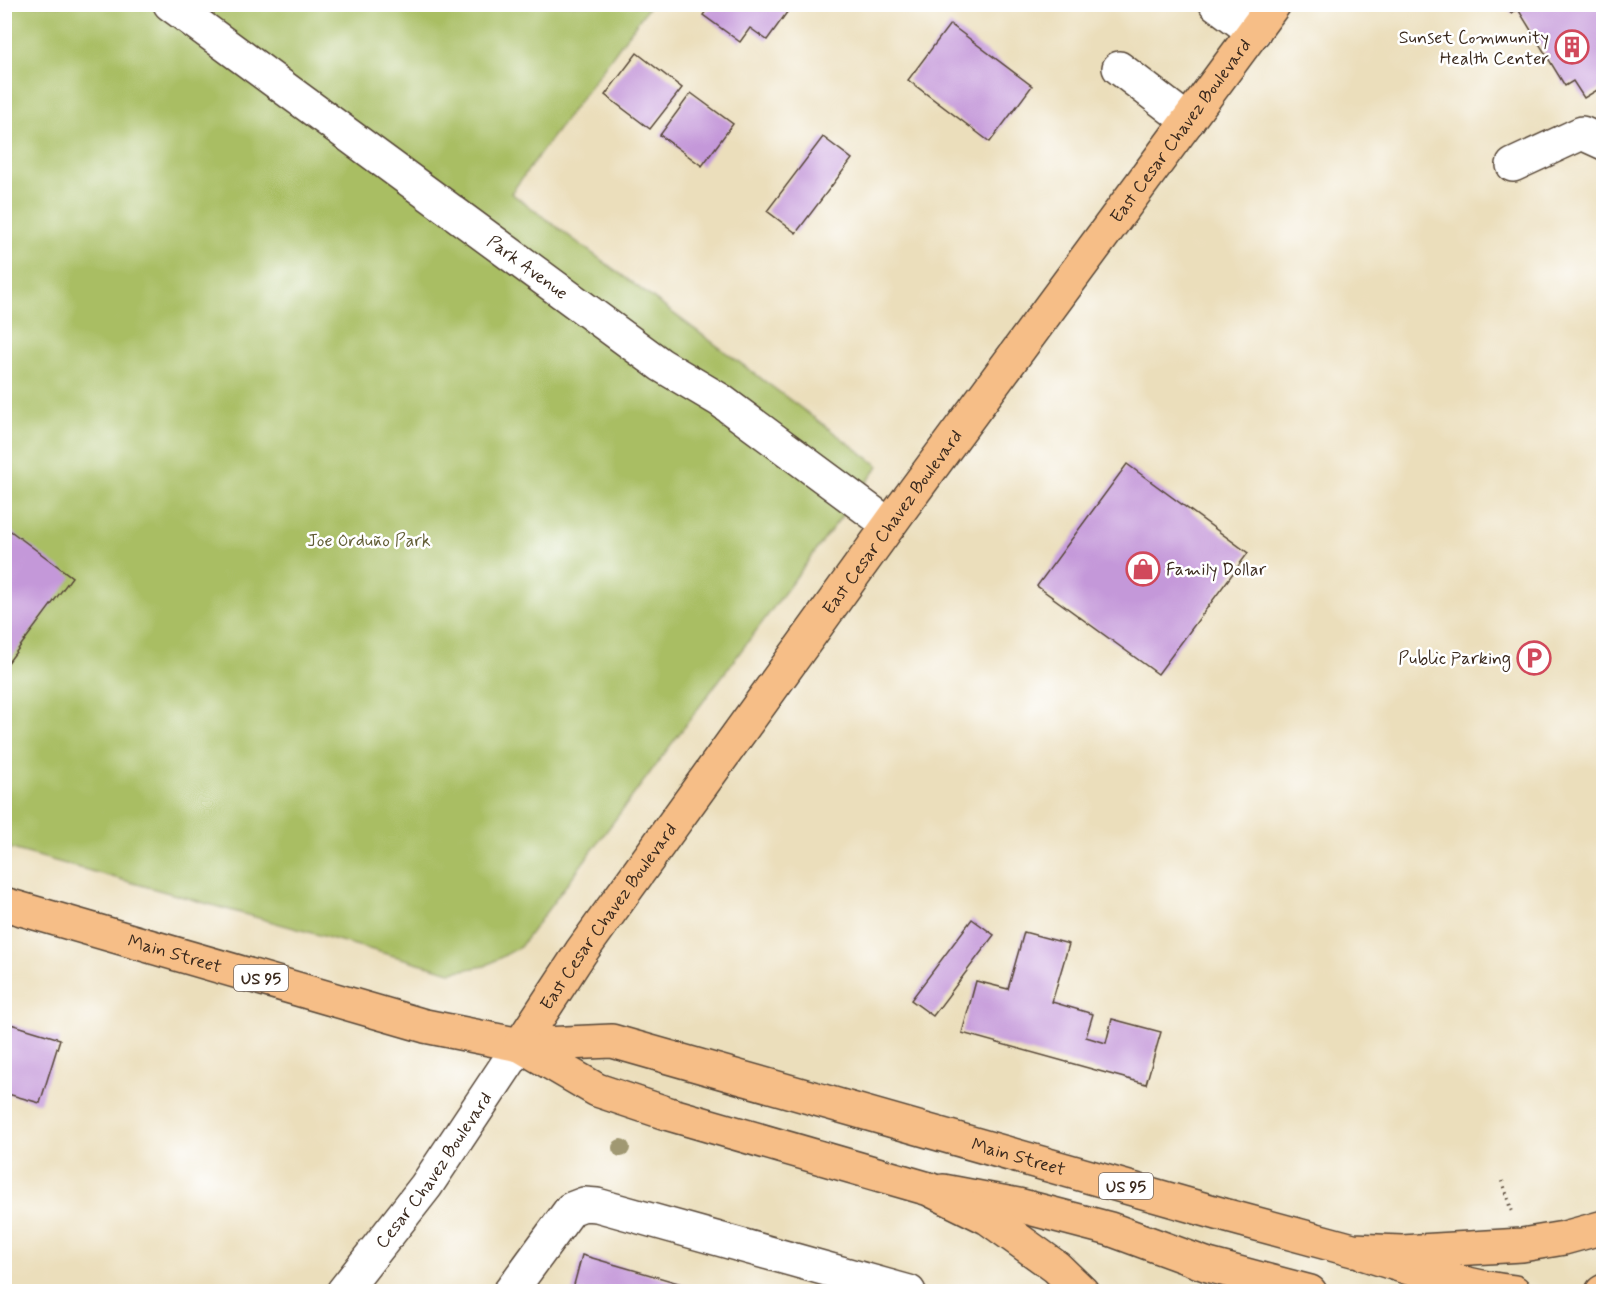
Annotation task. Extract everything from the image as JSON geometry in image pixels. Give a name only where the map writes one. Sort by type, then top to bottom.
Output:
[{"type":"main road","name":"East Cesar Chavez Boulevard","points":[[520,1045],[581,952],[889,525],[1274,4]]},
{"type":"main road","name":"Main Street","points":[[4,904],[425,1026],[520,1045],[612,1041],[1353,1250],[1437,1277],[1481,1288],[1514,1292]]},
{"type":"main road","name":"Main Street","points":[[520,1045],[597,1090],[669,1114],[929,1189],[1018,1205],[1110,1229],[1217,1268],[1310,1292]]},
{"type":"main road","name":"US 95","points":[[929,1189],[988,1218],[1056,1267],[1082,1292]]},
{"type":"main road","name":"US 95","points":[[1353,1250],[1402,1252],[1521,1245],[1564,1238],[1604,1227]]},
{"type":"street","name":"Park Avenue","points":[[170,4],[661,365],[720,400],[889,525]]},
{"type":"street","points":[[1216,4],[1254,33]]},
{"type":"street","points":[[1119,69],[1188,121]]},
{"type":"street","points":[[1512,165],[1582,133],[1604,143]]},
{"type":"street","name":"Cesar Chavez Boulevard","points":[[343,1292],[426,1186],[520,1045]]},
{"type":"street","points":[[510,1292],[571,1209],[584,1204],[608,1208],[909,1292]]},
{"type":"path","points":[[1502,1181],[1515,1218]]},
{"type":"green space","name":"Joe Orduño Park","points":[[4,5],[650,5],[511,193],[879,466],[520,947],[485,966],[451,972],[5,847]]},
{"type":"building","points":[[711,4],[793,4],[767,40],[750,28],[740,42],[703,15]]},
{"type":"building","name":"Sunset Community Health Center","points":[[1506,4],[1604,4],[1604,86],[1584,98],[1573,81],[1565,86],[1518,9],[1511,13]]},
{"type":"building","points":[[950,24],[1032,86],[990,142],[908,80]]},
{"type":"building","points":[[637,53],[682,88],[650,129],[605,95]]},
{"type":"building","points":[[691,93],[733,124],[702,166],[660,135]]},
{"type":"building","points":[[823,137],[852,159],[796,233],[767,211]]},
{"type":"building","name":"Family Dollar","points":[[1127,464],[1248,553],[1158,674],[1037,586]]},
{"type":"building","points":[[4,526],[72,577],[4,668]]},
{"type":"building","points":[[972,919],[994,935],[933,1016],[911,1000]]},
{"type":"building","points":[[1024,932],[1069,944],[1052,1002],[1093,1014],[1086,1037],[1106,1043],[1112,1019],[1161,1032],[1146,1084],[962,1033],[976,981],[1008,989]]},
{"type":"building","points":[[4,1022],[60,1039],[40,1103],[4,1093]]},
{"type":"building","points":[[582,1255],[706,1291],[706,1292],[572,1292]]},
{"type":"place","name":"Sunset Community Health Center","points":[[1572,47]]},
{"type":"place","name":"Family Dollar","points":[[1143,569]]},
{"type":"place","name":"Public Parking","points":[[1534,658]]}]
